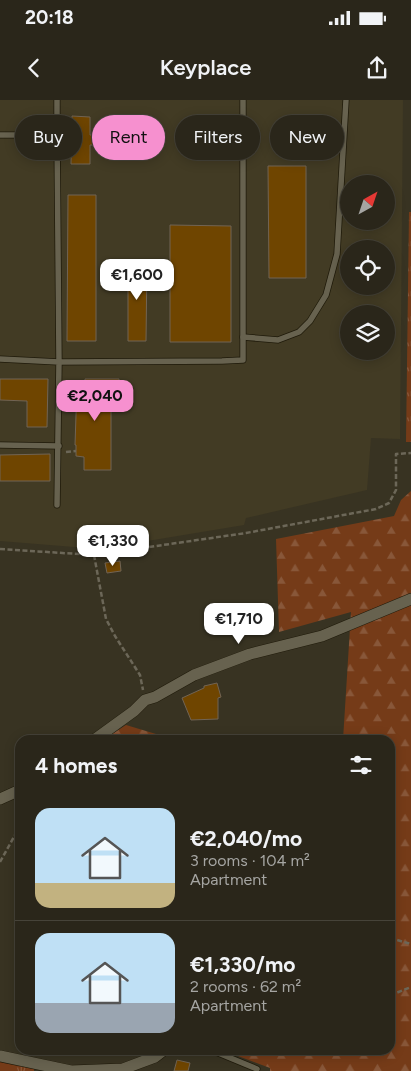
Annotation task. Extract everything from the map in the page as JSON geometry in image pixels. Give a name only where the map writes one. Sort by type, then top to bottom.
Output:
[{"type":"street","points":[[101,735],[134,711],[145,700],[155,697],[194,674],[250,654],[322,636],[411,599]]},
{"type":"street","points":[[0,799],[15,792]]},
{"type":"street","points":[[0,1056],[71,1070],[123,1069],[158,1055]]},
{"type":"lane","points":[[57,100],[57,115]]},
{"type":"lane","points":[[0,360],[59,362],[243,360],[243,100]]},
{"type":"lane","points":[[243,337],[278,340],[299,332],[310,321],[326,296],[337,254],[346,100]]},
{"type":"lane","points":[[0,135],[15,135]]},
{"type":"lane","points":[[57,160],[59,446],[57,505]]},
{"type":"lane","points":[[0,445],[59,446]]},
{"type":"lane","points":[[224,1055],[257,1069]]},
{"type":"path","points":[[0,549],[94,555],[246,533],[376,509],[390,503],[396,490],[396,454],[411,453]]},
{"type":"path","points":[[94,555],[106,619],[114,636],[140,675],[145,700]]},
{"type":"path","points":[[0,862],[15,835]]},
{"type":"path","points":[[395,939],[411,944]]},
{"type":"path","points":[[395,993],[411,987]]},
{"type":"shaded area","points":[[0,100],[403,100],[400,439],[371,438],[367,490],[246,518],[244,525],[99,549],[0,541]]},
{"type":"green space","points":[[409,212],[411,212],[411,442],[406,442]]},
{"type":"green space","points":[[411,491],[411,1071],[270,1071],[270,1068],[235,1055],[395,1055],[395,735],[343,735],[351,612],[279,632],[276,539],[394,516],[401,500]]},
{"type":"green space","points":[[126,725],[159,735],[111,735]]},
{"type":"green space","points":[[0,1061],[34,1069],[34,1071],[0,1071]]},
{"type":"building","points":[[82,117],[90,117],[92,145],[90,145],[90,164],[71,164],[71,160],[82,160]]},
{"type":"building","points":[[268,166],[306,166],[306,278],[269,278]]},
{"type":"building","points":[[68,195],[96,195],[96,341],[67,341]]},
{"type":"building","points":[[170,225],[231,226],[231,342],[170,342]]},
{"type":"building","points":[[128,261],[147,261],[146,341],[128,341]]},
{"type":"building","points":[[0,379],[48,379],[47,427],[27,427],[27,401],[0,400]]},
{"type":"building","points":[[85,379],[119,379],[119,396],[111,396],[111,470],[84,470],[84,457],[76,456],[77,385],[85,383]]},
{"type":"building","points":[[50,454],[50,481],[0,481],[0,455]]},
{"type":"building","points":[[120,561],[121,571],[107,573],[105,563]]},
{"type":"building","points":[[217,683],[221,697],[218,698],[218,719],[191,720],[182,698],[204,688],[204,686]]},
{"type":"building","points":[[177,1060],[190,1063],[188,1071],[174,1071]]}]
